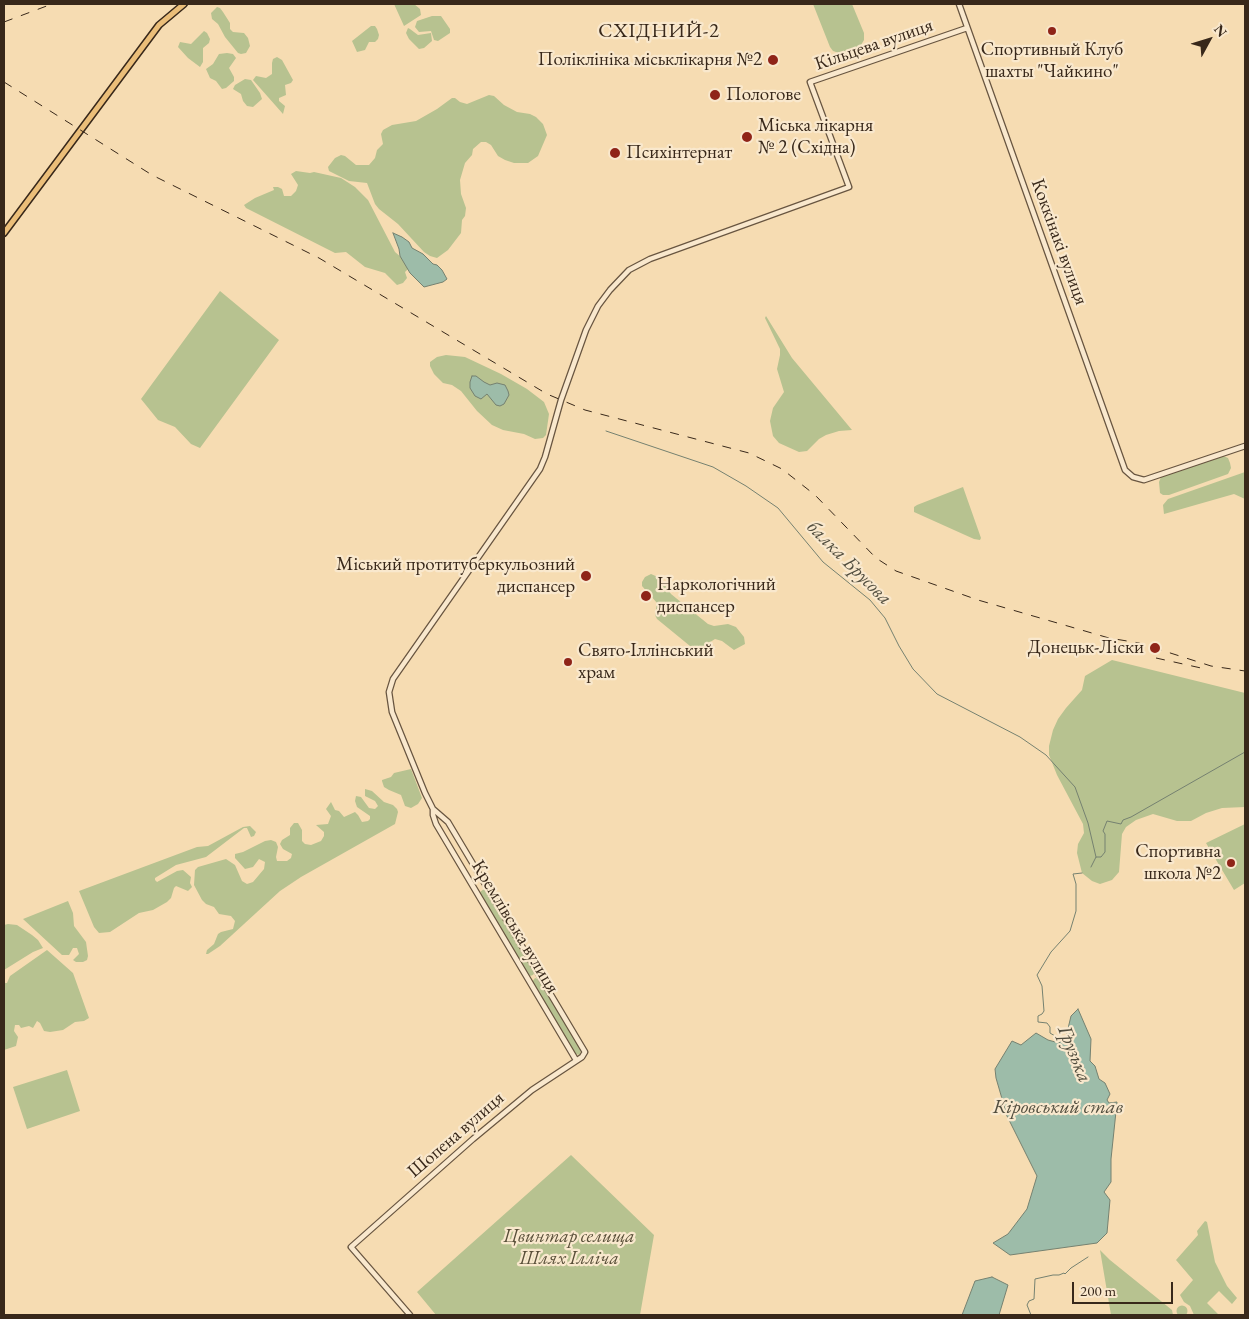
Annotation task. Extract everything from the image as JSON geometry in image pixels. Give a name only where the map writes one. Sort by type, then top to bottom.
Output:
[{"type":"main road","points":[[4,233],[158,25],[184,4]]},
{"type":"street","name":"Коккінакі вулиця","points":[[959,4],[1126,470],[1133,477],[1144,480],[1245,446]]},
{"type":"street","name":"Кільцева вулиця","points":[[393,679],[540,469],[564,391],[586,330],[595,311],[610,290],[629,270],[650,259],[849,187],[810,82],[967,28]]},
{"type":"street","name":"Кремлівська вулиця","points":[[393,679],[389,692],[392,712],[433,809],[448,822],[585,1052]]},
{"type":"street","name":"Кремлівська вулиця","points":[[433,809],[436,824],[576,1060]]},
{"type":"street","name":"Шопена вулиця","points":[[410,1315],[351,1247],[534,1087],[582,1057],[585,1052]]},
{"type":"green space","points":[[394,4],[414,4],[420,9],[421,15],[404,26]]},
{"type":"green space","points":[[813,4],[852,4],[864,33],[864,40],[858,50],[845,55],[833,51]]},
{"type":"green space","points":[[217,7],[220,8],[230,23],[230,29],[233,32],[244,33],[248,38],[250,46],[246,53],[238,53],[225,37],[218,24],[212,19],[211,13]]},
{"type":"green space","points":[[432,16],[441,16],[450,29],[450,33],[438,41],[434,40],[431,31],[419,32],[415,27],[417,21]]},
{"type":"green space","points":[[371,26],[375,26],[377,29],[378,39],[375,42],[369,42],[365,50],[357,52],[352,41]]},
{"type":"green space","points":[[408,28],[418,35],[431,33],[432,41],[424,48],[419,49],[409,39],[406,33]]},
{"type":"green space","points":[[204,31],[210,39],[209,43],[203,48],[203,62],[200,67],[178,47],[180,42],[191,44]]},
{"type":"green space","points":[[219,54],[233,54],[236,58],[229,68],[234,81],[222,89],[216,81],[210,78],[206,69],[213,64]]},
{"type":"green space","points":[[277,57],[282,60],[293,80],[285,85],[286,95],[279,98],[279,101],[285,106],[283,114],[253,80],[256,76],[266,78],[272,74],[273,59]]},
{"type":"green space","points":[[245,79],[251,80],[262,99],[253,107],[247,106],[241,94],[233,89],[235,85]]},
{"type":"green space","points":[[489,95],[494,96],[504,105],[517,112],[536,117],[543,124],[547,135],[538,156],[528,163],[514,163],[505,160],[498,156],[491,145],[486,142],[481,142],[473,149],[472,155],[465,163],[460,180],[461,194],[466,208],[465,216],[462,220],[461,233],[448,250],[437,258],[424,252],[398,224],[379,209],[375,204],[367,183],[349,181],[329,171],[328,167],[335,158],[341,155],[356,165],[369,165],[375,158],[377,150],[383,144],[381,134],[383,130],[392,125],[416,121],[452,98],[467,104]]},
{"type":"green space","points":[[296,171],[314,172],[341,178],[355,187],[368,200],[395,252],[402,258],[408,269],[405,272],[407,278],[403,283],[397,285],[385,273],[365,267],[346,252],[335,253],[246,208],[244,205],[274,190],[273,187],[282,189],[284,196],[291,196],[296,191],[298,185],[291,174]]},
{"type":"green space","points":[[220,291],[279,340],[200,448],[191,444],[175,427],[158,420],[141,399]]},
{"type":"green space","points":[[766,316],[792,358],[852,430],[826,435],[807,451],[799,452],[779,443],[773,436],[770,421],[773,408],[784,392],[777,369],[780,349],[765,318]]},
{"type":"green space","points":[[446,355],[465,357],[501,374],[527,389],[544,402],[549,414],[546,435],[543,438],[535,439],[492,425],[477,411],[461,391],[452,385],[443,383],[434,374],[430,362],[437,357]]},
{"type":"green space","points":[[1221,455],[1228,458],[1230,463],[1231,468],[1228,474],[1169,495],[1160,493],[1159,482],[1161,477]]},
{"type":"green space","points":[[1245,472],[1245,499],[1234,494],[1164,514],[1163,505],[1168,499]]},
{"type":"green space","points":[[963,487],[981,538],[980,540],[914,512],[914,507],[917,505]]},
{"type":"green space","points":[[651,574],[660,578],[671,594],[708,624],[714,626],[728,624],[736,627],[744,637],[745,644],[734,650],[722,641],[715,639],[704,646],[694,648],[690,646],[657,619],[655,615],[657,603],[642,586],[645,577]]},
{"type":"green space","points":[[1112,660],[1245,693],[1245,807],[1222,808],[1206,813],[1191,821],[1177,821],[1153,814],[1136,820],[1126,827],[1122,834],[1119,872],[1112,880],[1100,884],[1092,881],[1082,873],[1077,853],[1078,844],[1084,833],[1083,824],[1057,775],[1049,755],[1049,746],[1058,719],[1082,690],[1085,676]]},
{"type":"green space","points":[[411,769],[422,798],[418,804],[411,808],[405,806],[401,795],[384,787],[382,780],[391,777],[394,773]]},
{"type":"green space","points":[[365,789],[372,791],[384,802],[393,805],[397,809],[395,824],[301,877],[280,891],[220,946],[206,954],[207,950],[214,944],[218,934],[233,929],[235,921],[231,916],[219,914],[214,907],[202,900],[194,885],[195,870],[198,867],[226,859],[235,865],[242,881],[247,884],[253,882],[264,869],[265,862],[259,859],[253,867],[245,869],[235,858],[235,854],[271,840],[276,842],[278,847],[277,861],[287,861],[291,858],[292,854],[283,849],[280,844],[282,840],[290,835],[290,828],[294,823],[298,823],[302,830],[302,841],[305,844],[311,845],[321,841],[324,832],[316,825],[328,824],[331,816],[326,809],[331,802],[335,810],[339,811],[344,817],[355,812],[362,822],[368,821],[370,816],[357,807],[356,796],[361,797],[369,808],[375,809],[378,806],[375,801],[365,796]]},
{"type":"green space","name":"Спортивна школа №2","points":[[1245,824],[1245,883],[1234,890],[1206,843]]},
{"type":"green space","points":[[250,826],[256,832],[254,836],[251,837],[247,828],[244,828],[206,857],[176,865],[155,878],[157,882],[177,871],[183,870],[191,877],[190,883],[192,887],[188,891],[176,886],[171,898],[167,902],[153,910],[139,913],[110,932],[99,933],[94,927],[79,891],[197,847],[208,846],[243,827]]},
{"type":"green space","points":[[484,889],[487,890],[535,972],[533,975],[528,975],[481,895],[480,892]]},
{"type":"green space","points":[[68,901],[73,913],[74,926],[86,942],[88,956],[87,960],[83,962],[73,960],[79,954],[77,948],[73,948],[69,955],[62,955],[23,919]]},
{"type":"green space","points":[[4,925],[17,925],[32,935],[43,948],[4,970]]},
{"type":"green space","points":[[47,950],[73,973],[89,1018],[84,1021],[75,1022],[63,1030],[50,1032],[44,1031],[37,1021],[33,1028],[29,1026],[21,1028],[19,1025],[15,1025],[14,1031],[18,1037],[16,1046],[4,1050],[4,983],[7,983],[10,976]]},
{"type":"green space","points":[[535,978],[538,979],[581,1050],[580,1055],[575,1054],[532,982]]},
{"type":"green space","points":[[67,1070],[80,1111],[27,1129],[13,1087]]},
{"type":"green space","name":"Цвинтар селища Шлях Ілліча","points":[[571,1155],[654,1235],[640,1315],[436,1315],[417,1292]]},
{"type":"green space","points":[[1205,1221],[1207,1222],[1215,1262],[1227,1286],[1237,1298],[1232,1304],[1219,1291],[1207,1303],[1219,1315],[1194,1315],[1190,1306],[1184,1302],[1180,1295],[1193,1280],[1176,1260],[1198,1235],[1197,1231]]},
{"type":"green space","points":[[1100,1250],[1172,1310],[1173,1315],[1111,1315]]},
{"type":"green space","points":[[1182,1305],[1188,1311],[1182,1317],[1176,1311]]},
{"type":"water","points":[[393,233],[409,242],[412,248],[437,265],[447,279],[443,282],[424,287],[410,273],[400,256]]},
{"type":"water","points":[[472,376],[476,376],[490,385],[497,383],[505,385],[509,395],[504,404],[496,405],[487,394],[481,399],[475,396],[470,388]]},
{"type":"water","name":"Кіровський став","points":[[1078,1009],[1091,1039],[1090,1061],[1095,1066],[1099,1079],[1105,1083],[1110,1094],[1107,1100],[1109,1103],[1117,1102],[1111,1159],[1111,1182],[1104,1192],[1110,1200],[1107,1233],[1097,1243],[1010,1255],[993,1243],[1008,1234],[1027,1209],[1037,1176],[1007,1116],[995,1069],[1012,1041],[1021,1045],[1036,1033],[1048,1040],[1059,1043],[1066,1037],[1071,1016]]},
{"type":"water","points":[[992,1277],[1008,1285],[999,1315],[962,1315],[975,1281]]},
{"type":"waterway","name":"балка Брусова","points":[[606,431],[713,467],[746,486],[778,508],[823,562],[870,600],[885,618],[913,669],[937,694],[1020,737],[1046,755],[1075,787],[1088,823],[1096,857]]},
{"type":"waterway","name":"Грузька","points":[[1091,867],[1096,857],[1101,857],[1105,852],[1105,834],[1103,831],[1107,821],[1121,824],[1123,820],[1245,752]]},
{"type":"waterway","name":"Грузька","points":[[1057,1043],[1055,1036],[1050,1033],[1050,1027],[1047,1023],[1038,1022],[1038,1016],[1044,1011],[1042,986],[1037,975],[1051,952],[1070,931],[1076,911],[1076,884],[1073,874],[1082,873]]},
{"type":"waterway","name":"Грузька","points":[[1031,1315],[1027,1305],[1029,1301],[1034,1299],[1035,1279],[1065,1274],[1088,1257]]},
{"type":"railway","points":[[4,22],[52,4]]},
{"type":"railway","points":[[4,82],[152,175],[319,258],[547,394],[585,410],[749,453],[782,469],[815,495],[876,558],[896,571],[978,600],[1109,638],[1139,643],[1211,666],[1245,671]]},
{"type":"railway","points":[[1156,658],[1201,668]]},
{"type":"place","name":"Спортивный Клуб шахты \"Чайкино\"","points":[[1052,31]]},
{"type":"place","name":"Поліклініка міськлікарня №2","points":[[773,60]]},
{"type":"place","name":"Пологове","points":[[715,95]]},
{"type":"place","name":"Міська лікарня № 2 (Східна)","points":[[747,137]]},
{"type":"place","name":"Психінтернат","points":[[615,153]]},
{"type":"place","name":"Міський протитуберкульозний диспансер","points":[[586,576]]},
{"type":"place","name":"Наркологічний диспансер","points":[[646,596]]},
{"type":"place","name":"Донецьк-Ліски","points":[[1155,648]]},
{"type":"place","name":"Свято-Іллінський храм","points":[[568,662]]},
{"type":"place","name":"Спортивна школа №2","points":[[1231,863]]},
{"type":"district","name":"СХІДНИЙ-2","points":[[659,32]]}]
